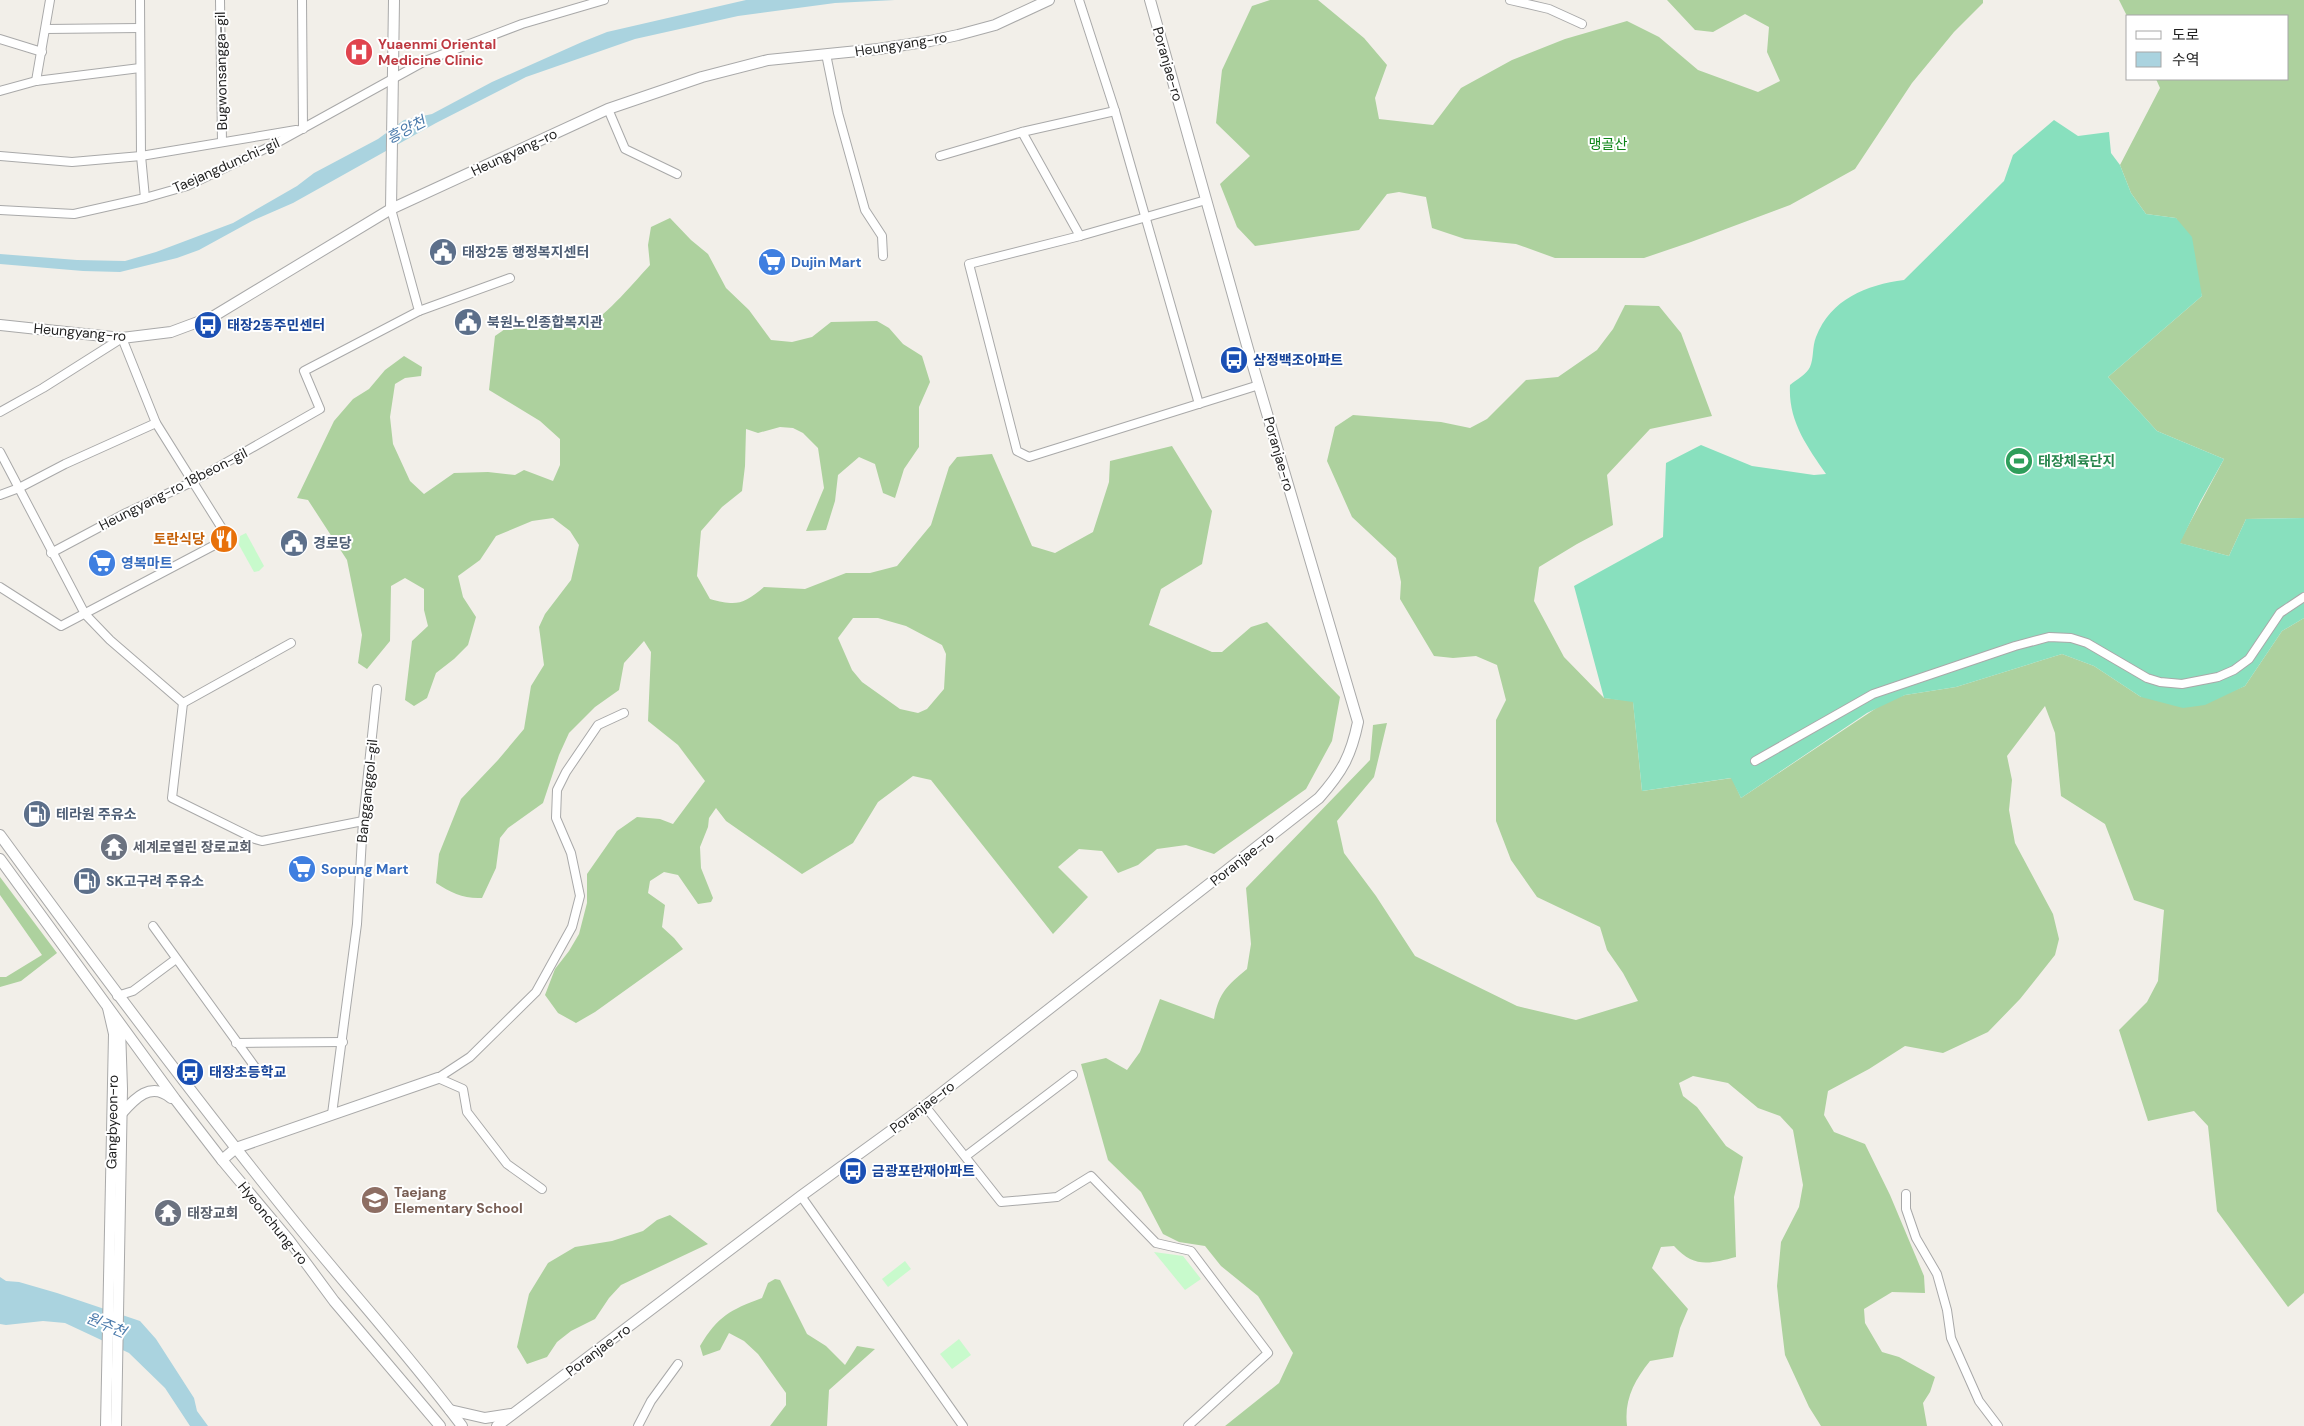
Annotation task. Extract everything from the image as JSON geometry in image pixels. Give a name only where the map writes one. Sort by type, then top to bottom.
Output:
[{"type":"street","points":[[36,81],[50,0]]},
{"type":"street","points":[[140,0],[141,156],[145,198]]},
{"type":"street","name":"Bugwonsangga-gil","points":[[220,0],[222,142]]},
{"type":"street","points":[[302,0],[303,129]]},
{"type":"street","points":[[394,0],[391,210],[419,311],[510,278]]},
{"type":"street","name":"Taejangdunchi-gil","points":[[0,210],[74,214],[145,198],[187,186],[394,85],[425,62],[522,24],[604,0]]},
{"type":"street","name":"Heungyang-ro","points":[[0,325],[122,338],[171,332],[214,316],[391,210],[608,109],[702,77],[768,60],[878,49],[958,35],[995,25],[1049,0]]},
{"type":"street","points":[[1079,0],[1115,111],[1199,404]]},
{"type":"street","name":"Poranjae-ro","points":[[497,1426],[801,1196],[925,1106],[1319,798],[1338,777],[1353,746],[1358,722],[1259,385],[1150,0]]},
{"type":"street","points":[[1510,0],[1549,9],[1582,24]]},
{"type":"street","points":[[46,29],[140,28]]},
{"type":"street","points":[[0,39],[42,52]]},
{"type":"street","points":[[826,54],[838,113],[865,210],[882,236],[883,256]]},
{"type":"street","points":[[0,91],[36,81],[140,68]]},
{"type":"street","points":[[608,109],[625,149],[677,174]]},
{"type":"street","points":[[940,156],[1022,132],[1115,111]]},
{"type":"street","name":"Bugwonsangga-gil","points":[[0,156],[72,162],[141,156],[303,129]]},
{"type":"street","points":[[1022,132],[1080,236]]},
{"type":"street","points":[[1206,200],[1080,236],[969,264],[1017,450],[1029,457],[1259,385]]},
{"type":"street","name":"Heungyang-ro 18beon-gil","points":[[51,553],[126,513],[192,482],[320,409],[304,371],[419,311]]},
{"type":"street","points":[[0,412],[44,388],[122,338],[156,423],[228,538],[61,626],[0,587]]},
{"type":"street","points":[[0,495],[19,488],[65,464],[156,423]]},
{"type":"street","points":[[0,452],[51,553],[85,614],[110,640],[182,703]]},
{"type":"street","points":[[1755,761],[1873,694],[2015,646],[2049,637],[2071,638],[2086,643],[2146,678],[2160,682],[2182,684],[2218,677],[2234,670],[2249,659],[2280,613],[2304,597]]},
{"type":"street","points":[[182,703],[290,643]]},
{"type":"street","name":"Bangganggol-gil","points":[[332,1114],[343,1042],[357,924],[363,821],[378,690]]},
{"type":"street","points":[[182,703],[172,798],[255,839],[262,840],[363,821]]},
{"type":"street","points":[[222,1160],[236,1148],[438,1078],[470,1056],[536,992],[572,928],[580,896],[571,853],[556,818],[557,790],[566,772],[598,726],[624,713]]},
{"type":"street","name":"Hyeonchung-ro","points":[[0,835],[124,1005],[301,1230],[414,1364],[462,1426]]},
{"type":"street","name":"Hyeonchung-ro","points":[[0,859],[114,1013],[175,1100],[289,1240],[334,1300],[440,1426]]},
{"type":"street","points":[[153,926],[255,1067]]},
{"type":"street","points":[[107,1004],[117,996],[133,991],[176,959]]},
{"type":"street","points":[[114,1013],[124,1005],[133,991]]},
{"type":"street","name":"Gangbyeon-ro","points":[[106,1426],[117,1031],[107,1004]]},
{"type":"street","name":"Gangbyeon-ro","points":[[114,1013],[117,1031],[121,1114],[116,1426]]},
{"type":"street","points":[[236,1043],[343,1042]]},
{"type":"street","points":[[966,1156],[1073,1076]]},
{"type":"street","points":[[438,1078],[463,1089],[467,1112],[507,1164],[542,1190]]},
{"type":"street","points":[[121,1114],[141,1094],[153,1090],[164,1092],[191,1118]]},
{"type":"street","points":[[925,1106],[1001,1202],[1057,1197],[1091,1176],[1156,1243],[1191,1252],[1268,1353],[1188,1426]]},
{"type":"street","points":[[1906,1194],[1906,1209],[1916,1238],[1937,1274],[1947,1310],[1951,1338],[1978,1401],[1998,1426]]},
{"type":"street","points":[[801,1196],[962,1426]]},
{"type":"street","points":[[289,1240],[301,1230]]},
{"type":"street","points":[[638,1426],[651,1401],[678,1364]]},
{"type":"street","points":[[450,1410],[485,1418],[515,1413]]},
{"type":"street","points":[[504,1426],[515,1413]]},
{"type":"green space","name":"맹골산","points":[[1270,0],[1318,0],[1364,38],[1387,65],[1375,98],[1379,119],[1433,125],[1461,88],[1512,60],[1565,39],[1627,21],[1659,37],[1698,70],[1758,92],[1780,81],[1767,52],[1769,27],[1745,14],[1713,32],[1695,30],[1667,0],[1983,0],[1983,3],[1954,32],[1912,83],[1855,169],[1790,205],[1644,258],[1555,258],[1516,244],[1465,239],[1432,228],[1426,197],[1399,192],[1387,194],[1359,230],[1255,246],[1237,227],[1220,184],[1250,156],[1216,123],[1222,70],[1252,6]]},
{"type":"green space","points":[[2119,0],[2304,0],[2304,518],[2246,519],[2229,556],[2179,543],[2224,459],[2157,431],[2108,377],[2202,296],[2176,218],[2146,214],[2131,193],[2120,165],[2160,88],[2156,80],[2289,80],[2289,15],[2126,15]]},
{"type":"green space","name":"태장체육단지","points":[[2054,120],[2078,136],[2109,132],[2111,153],[2120,165],[2131,193],[2146,214],[2176,218],[2192,237],[2202,296],[2108,377],[2157,431],[2224,459],[2180,543],[2229,556],[2246,519],[2304,518],[2304,618],[2282,631],[2245,686],[2205,705],[2183,708],[2141,697],[2094,666],[2062,654],[1956,687],[1905,695],[1867,713],[1741,798],[1731,778],[1642,791],[1633,702],[1604,698],[1574,586],[1663,537],[1666,463],[1701,445],[1752,466],[1814,475],[1826,474],[1800,432],[1790,398],[1790,385],[1809,370],[1816,337],[1823,324],[1840,304],[1851,296],[1876,286],[1904,280],[2004,181],[2013,155]]},
{"type":"green space","points":[[670,218],[691,240],[708,254],[726,288],[749,310],[771,340],[792,342],[812,337],[831,322],[877,321],[889,328],[903,344],[922,356],[930,382],[919,407],[919,447],[904,469],[895,498],[883,493],[875,464],[859,457],[838,475],[835,501],[826,530],[806,531],[824,488],[818,448],[803,433],[793,428],[780,427],[758,433],[746,429],[742,491],[722,507],[701,531],[697,576],[710,599],[726,603],[745,601],[764,587],[805,589],[846,573],[870,573],[897,566],[931,525],[949,467],[957,457],[992,454],[1032,546],[1055,553],[1093,532],[1109,482],[1110,461],[1172,446],[1212,511],[1202,564],[1161,589],[1149,625],[1212,652],[1222,652],[1251,627],[1267,622],[1340,697],[1332,741],[1306,789],[1214,854],[1186,845],[1157,849],[1138,865],[1118,873],[1102,851],[1079,849],[1058,867],[1088,897],[1053,934],[931,780],[913,776],[878,802],[853,843],[802,874],[726,821],[716,808],[709,818],[708,827],[700,847],[701,868],[713,898],[711,902],[698,904],[678,875],[664,872],[650,881],[648,893],[665,905],[662,927],[683,949],[595,1012],[576,1023],[558,1013],[545,995],[555,969],[579,934],[587,903],[587,874],[617,831],[637,817],[660,819],[673,824],[705,781],[678,745],[648,721],[651,652],[644,641],[624,663],[619,690],[595,707],[569,733],[559,755],[543,803],[508,828],[500,838],[496,868],[482,898],[463,896],[452,892],[436,883],[439,854],[461,799],[524,729],[531,686],[544,665],[539,627],[545,614],[571,580],[579,545],[570,531],[553,518],[532,521],[496,536],[480,560],[458,576],[463,597],[476,617],[468,645],[436,673],[427,698],[414,706],[405,700],[412,641],[428,626],[424,610],[424,589],[405,578],[391,586],[390,641],[367,669],[358,663],[362,635],[347,560],[308,500],[297,498],[334,421],[353,399],[369,389],[385,370],[404,356],[422,367],[421,376],[405,378],[395,384],[390,417],[393,444],[410,481],[424,494],[454,473],[488,472],[515,475],[524,470],[553,481],[560,465],[560,439],[540,421],[489,390],[495,336],[508,327],[517,325],[580,327],[596,320],[621,297],[650,265],[648,245],[651,227]],"holes":[[[853,618],[878,618],[906,626],[942,645],[946,654],[944,689],[927,709],[918,713],[900,709],[862,682],[852,670],[838,638]]]},
{"type":"green space","points":[[1625,305],[1659,306],[1681,333],[1712,416],[1650,429],[1607,475],[1613,525],[1539,567],[1534,601],[1564,657],[1604,698],[1633,701],[1642,791],[1732,778],[1741,798],[1887,701],[1905,695],[1956,687],[2062,654],[2094,666],[2141,697],[2225,694],[2245,686],[2282,631],[2304,618],[2304,1293],[2288,1307],[2217,1211],[2208,1126],[2194,1111],[2148,1121],[2119,1030],[2147,1002],[2158,981],[2164,910],[2134,900],[2105,824],[2061,796],[2055,733],[2045,706],[2007,756],[2012,780],[2009,810],[2015,843],[2053,914],[2059,939],[2055,955],[2020,999],[1988,1032],[1943,1053],[1905,1046],[1869,1069],[1828,1091],[1824,1115],[1834,1132],[1865,1144],[1890,1195],[1924,1276],[1925,1293],[1892,1292],[1864,1309],[1865,1323],[1882,1352],[1899,1357],[1935,1377],[1930,1392],[1923,1403],[1927,1426],[1821,1426],[1809,1407],[1785,1355],[1777,1286],[1781,1242],[1799,1207],[1803,1185],[1793,1130],[1780,1116],[1758,1108],[1728,1083],[1693,1076],[1679,1083],[1683,1096],[1697,1107],[1726,1146],[1743,1157],[1734,1197],[1736,1257],[1702,1262],[1688,1258],[1674,1246],[1661,1247],[1652,1268],[1688,1309],[1680,1328],[1673,1357],[1650,1361],[1631,1391],[1627,1408],[1627,1426],[1225,1426],[1279,1383],[1293,1353],[1258,1296],[1221,1266],[1205,1246],[1179,1242],[1163,1234],[1141,1192],[1108,1160],[1081,1064],[1106,1058],[1127,1070],[1140,1052],[1160,999],[1214,1019],[1221,996],[1234,980],[1247,969],[1251,944],[1246,888],[1370,760],[1373,725],[1387,723],[1374,777],[1337,821],[1344,853],[1376,896],[1415,956],[1517,1006],[1576,1020],[1638,1001],[1623,973],[1607,950],[1600,927],[1537,897],[1511,860],[1496,821],[1496,720],[1506,700],[1497,665],[1476,656],[1453,658],[1434,656],[1400,599],[1401,582],[1396,558],[1352,517],[1327,461],[1335,427],[1353,415],[1441,422],[1470,428],[1487,419],[1526,380],[1558,377],[1597,350],[1613,329]]},
{"type":"green space","points":[[246,533],[264,566],[259,571],[254,572],[239,545],[240,536]]},
{"type":"green space","points":[[0,877],[57,953],[21,981],[0,987],[0,977],[6,977],[42,955],[0,895]]},
{"type":"green space","points":[[670,1215],[708,1244],[621,1285],[609,1298],[595,1319],[571,1331],[557,1342],[547,1357],[527,1364],[517,1347],[529,1294],[548,1263],[575,1247],[612,1241],[643,1231],[657,1220]]},
{"type":"green space","points":[[1154,1252],[1183,1256],[1201,1279],[1185,1290]]},
{"type":"green space","points":[[905,1261],[911,1269],[888,1287],[882,1279]]},
{"type":"green space","points":[[775,1279],[780,1280],[807,1334],[826,1346],[845,1365],[857,1346],[875,1349],[829,1390],[827,1426],[770,1426],[786,1405],[786,1393],[758,1354],[744,1341],[729,1333],[720,1350],[703,1356],[700,1346],[719,1321],[741,1306],[762,1298],[768,1283]]},
{"type":"green space","points":[[959,1339],[971,1355],[952,1369],[940,1354]]},
{"type":"water","name":"흥양천","points":[[746,0],[895,0],[835,3],[738,16],[635,39],[526,77],[436,123],[293,203],[252,221],[199,250],[177,258],[120,272],[0,264],[0,254],[77,260],[125,261],[156,252],[233,223],[297,186],[314,173],[378,139],[404,120],[432,114],[492,82],[582,42],[607,32]]},
{"type":"water","name":"원주천","points":[[0,1277],[6,1281],[19,1282],[57,1293],[140,1321],[156,1339],[194,1398],[197,1411],[208,1426],[190,1426],[165,1388],[129,1353],[65,1323],[43,1321],[0,1324]]},
{"type":"place","name":"Yuaenmi Oriental Medicine Clinic","points":[[359,52]]},
{"type":"place","name":"태장2동 행정복지센터","points":[[443,252]]},
{"type":"place","name":"Dujin Mart","points":[[772,262]]},
{"type":"place","name":"북원노인종합복지관","points":[[468,322]]},
{"type":"place","name":"태장2동주민센터","points":[[208,325]]},
{"type":"place","name":"삼정백조아파트","points":[[1234,360]]},
{"type":"place","name":"태장체육단지","points":[[2019,461]]},
{"type":"place","name":"토란식당","points":[[224,539]]},
{"type":"place","name":"경로당","points":[[294,543]]},
{"type":"place","name":"영복마트","points":[[102,563]]},
{"type":"place","name":"테라원 주유소","points":[[37,814]]},
{"type":"place","name":"세계로열린 장로교회","points":[[114,847]]},
{"type":"place","name":"Sopung Mart","points":[[302,869]]},
{"type":"place","name":"SK고구려 주유소","points":[[87,881]]},
{"type":"place","name":"태장초등학교","points":[[190,1072]]},
{"type":"place","name":"금광포란재아파트","points":[[853,1171]]},
{"type":"place","name":"Taejang Elementary School","points":[[375,1200]]},
{"type":"place","name":"태장교회","points":[[168,1213]]}]
